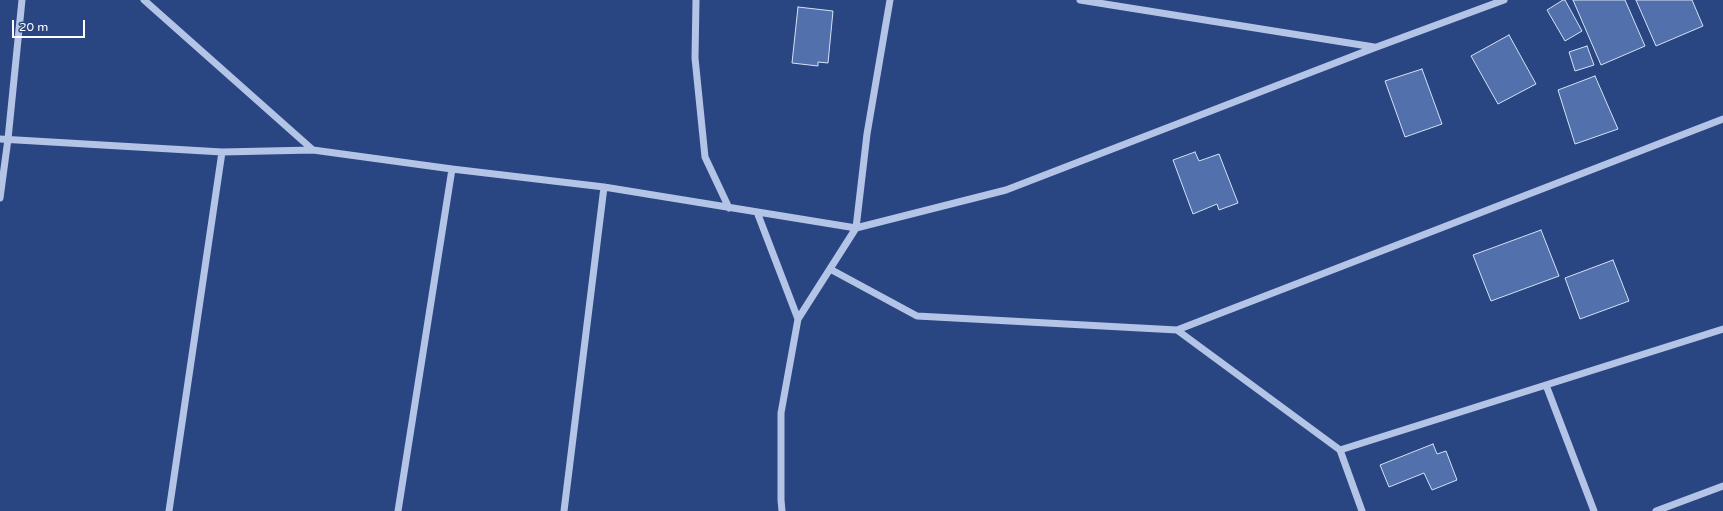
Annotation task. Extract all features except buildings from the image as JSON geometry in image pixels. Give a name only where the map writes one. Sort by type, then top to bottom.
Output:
[{"type":"street","points":[[0,198],[8,139],[22,0]]},
{"type":"street","points":[[144,0],[313,150]]},
{"type":"street","points":[[696,0],[696,58],[705,157],[729,208]]},
{"type":"street","points":[[782,511],[781,413],[798,319],[856,228],[867,134],[890,0]]},
{"type":"street","points":[[1080,0],[1374,48]]},
{"type":"street","points":[[0,139],[222,152],[313,150],[452,169],[604,187],[856,228],[1006,190],[1374,48],[1504,0]]},
{"type":"street","points":[[830,269],[917,316],[1177,330],[1723,119]]},
{"type":"street","points":[[169,511],[222,152]]},
{"type":"street","points":[[398,511],[452,169]]},
{"type":"street","points":[[564,511],[604,187]]},
{"type":"street","points":[[756,212],[798,319]]},
{"type":"street","points":[[1340,450],[1723,329]]},
{"type":"street","points":[[1177,330],[1340,450],[1362,511]]},
{"type":"street","points":[[1546,385],[1594,511]]},
{"type":"street","points":[[1656,511],[1723,486]]}]
